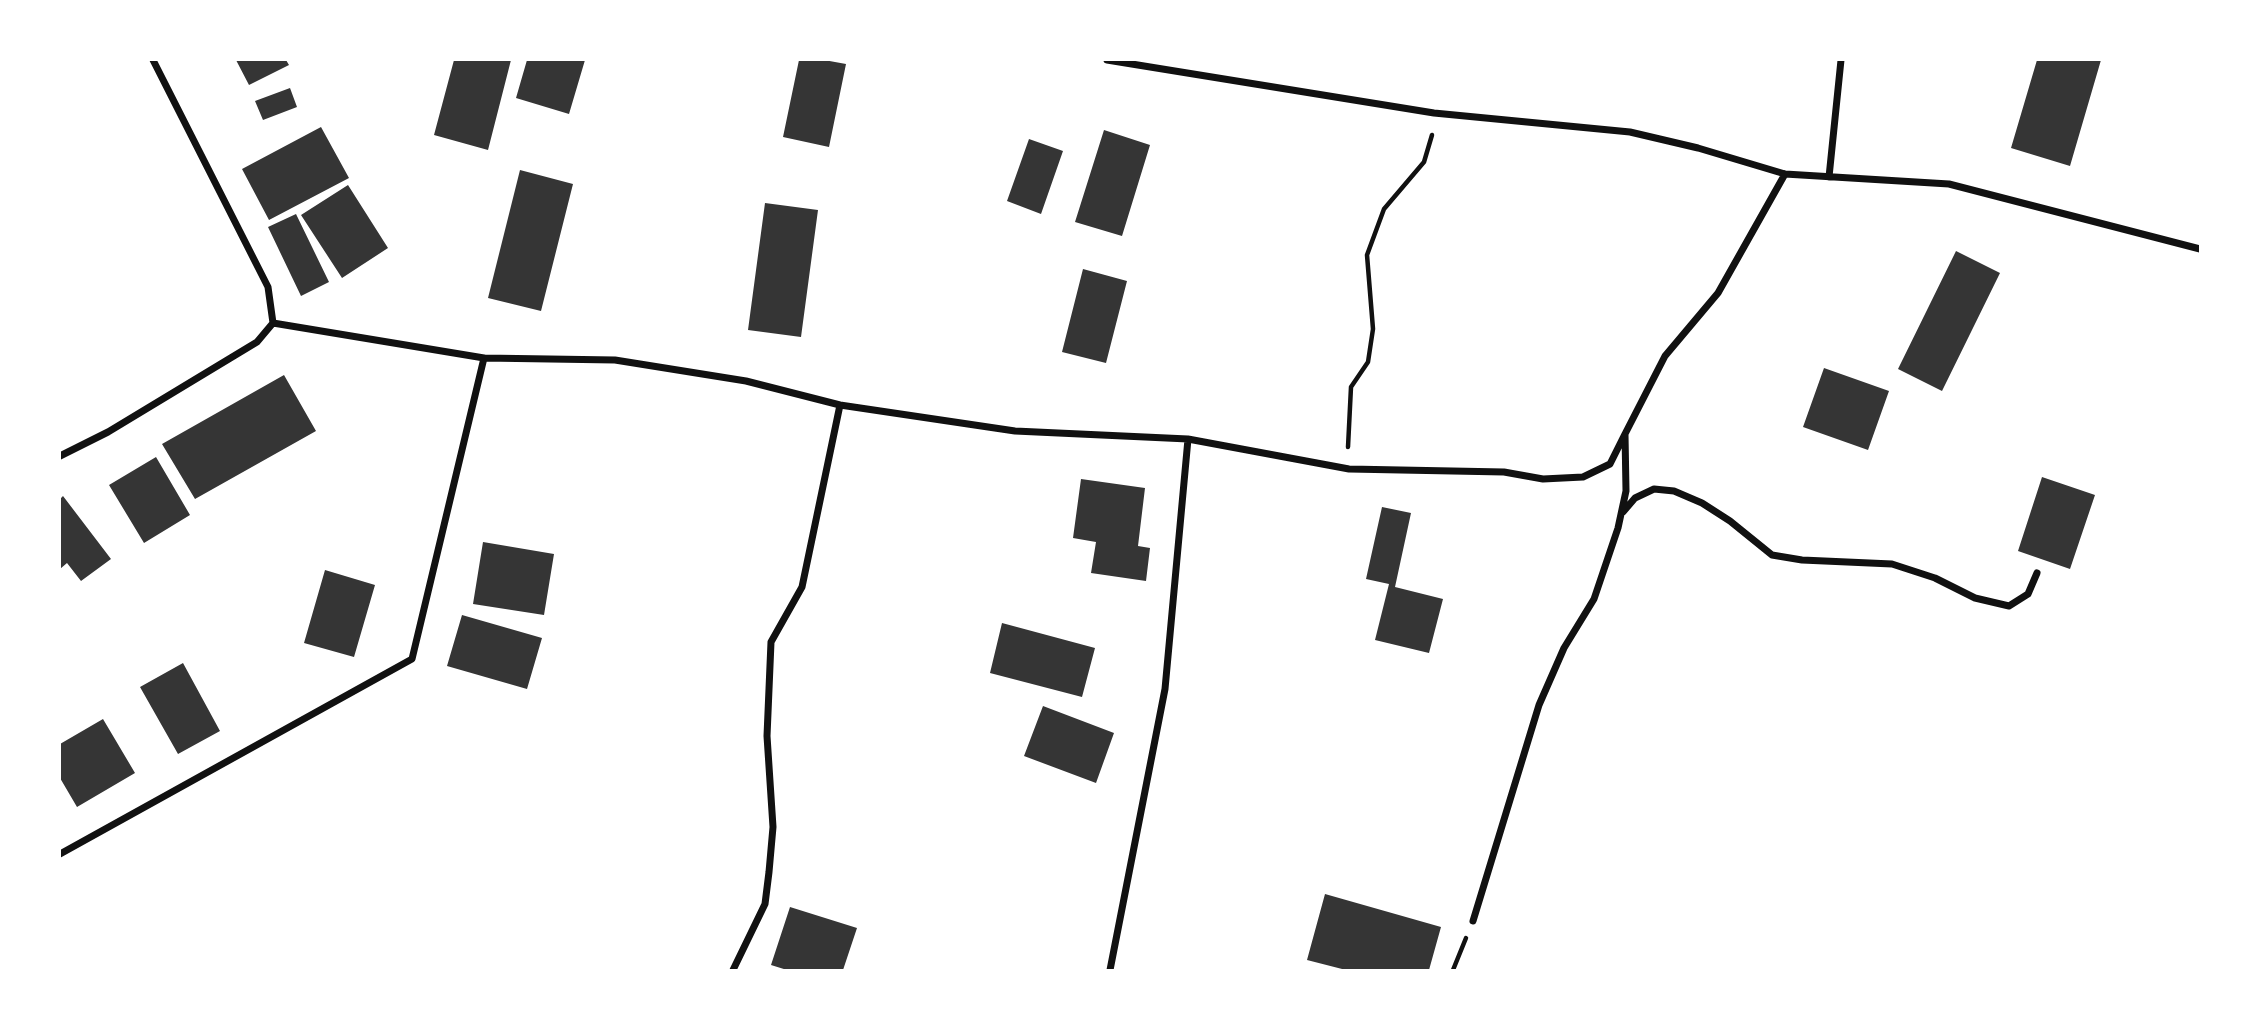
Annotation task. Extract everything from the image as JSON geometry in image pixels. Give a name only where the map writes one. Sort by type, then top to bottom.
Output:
[{"type":"street","points":[[60,456],[107,432],[257,342],[273,323],[268,287],[153,60]]},
{"type":"street","points":[[1107,60],[1434,113],[1630,132],[1698,148],[1785,174],[1950,184],[2200,250]]},
{"type":"street","points":[[1829,177],[1841,60]]},
{"type":"street","points":[[273,323],[484,358],[615,360],[746,381],[840,405],[1015,431],[1188,439],[1349,469],[1504,472],[1543,479],[1583,477],[1610,464],[1665,356],[1718,293],[1785,174]]},
{"type":"street","points":[[60,854],[412,659],[484,358]]},
{"type":"street","points":[[733,971],[748,944],[766,893],[773,827],[767,736],[771,642],[802,587],[840,405]]},
{"type":"street","points":[[1473,921],[1539,705],[1564,648],[1594,598],[1621,516],[1626,491],[1625,434]]},
{"type":"street","points":[[1110,971],[1165,690],[1188,439]]},
{"type":"street","points":[[1621,516],[1635,498],[1654,489],[1674,491],[1721,515],[1772,555],[1802,561],[1892,564],[1935,578],[1975,598],[2009,606],[2028,594],[2037,573]]},
{"type":"path","points":[[1349,469],[1348,423],[1351,387],[1368,362],[1373,329],[1367,256],[1384,209],[1424,162],[1432,138],[1434,113]]},
{"type":"path","points":[[1452,971],[1473,921]]},
{"type":"building","points":[[236,60],[286,60],[289,65],[249,85]]},
{"type":"building","points":[[454,60],[511,60],[488,150],[434,135]]},
{"type":"building","points":[[527,60],[585,60],[569,114],[516,98]]},
{"type":"building","points":[[799,60],[824,60],[846,64],[829,147],[783,137]]},
{"type":"building","points":[[2037,60],[2101,60],[2070,166],[2011,148]]},
{"type":"building","points":[[290,88],[297,107],[263,120],[255,101]]},
{"type":"building","points":[[321,127],[349,178],[269,220],[242,169]]},
{"type":"building","points":[[1104,130],[1150,145],[1122,236],[1075,222]]},
{"type":"building","points":[[1029,139],[1063,151],[1041,214],[1007,201]]},
{"type":"building","points":[[520,170],[573,184],[541,311],[488,298]]},
{"type":"building","points":[[348,185],[388,248],[342,278],[301,215]]},
{"type":"building","points":[[765,203],[818,210],[801,337],[748,330]]},
{"type":"building","points":[[296,214],[329,282],[301,296],[268,227]]},
{"type":"building","points":[[1956,251],[2000,273],[1942,391],[1898,369]]},
{"type":"building","points":[[1083,269],[1127,281],[1106,363],[1062,352]]},
{"type":"building","points":[[1824,368],[1889,391],[1868,450],[1803,427]]},
{"type":"building","points":[[284,375],[316,431],[195,499],[162,444]]},
{"type":"building","points":[[156,457],[190,515],[144,543],[109,485]]},
{"type":"building","points":[[2042,477],[2095,495],[2070,569],[2018,551]]},
{"type":"building","points":[[1081,479],[1145,488],[1138,546],[1150,548],[1146,581],[1091,573],[1096,542],[1073,538]]},
{"type":"building","points":[[63,496],[111,559],[81,581],[67,563],[60,569],[60,499]]},
{"type":"building","points":[[1382,507],[1411,513],[1395,587],[1443,599],[1429,653],[1375,640],[1389,584],[1366,579]]},
{"type":"building","points":[[483,542],[554,554],[544,615],[473,604]]},
{"type":"building","points":[[325,570],[375,585],[354,657],[304,643]]},
{"type":"building","points":[[462,615],[542,638],[527,689],[447,666]]},
{"type":"building","points":[[1002,623],[1095,648],[1082,697],[990,673]]},
{"type":"building","points":[[183,663],[220,731],[178,754],[140,687]]},
{"type":"building","points":[[1043,706],[1114,733],[1096,783],[1024,756]]},
{"type":"building","points":[[103,719],[135,773],[77,807],[60,778],[60,744]]},
{"type":"building","points":[[1325,894],[1441,927],[1429,970],[1346,970],[1307,960]]},
{"type":"building","points":[[790,907],[857,928],[843,970],[787,970],[771,965]]}]
